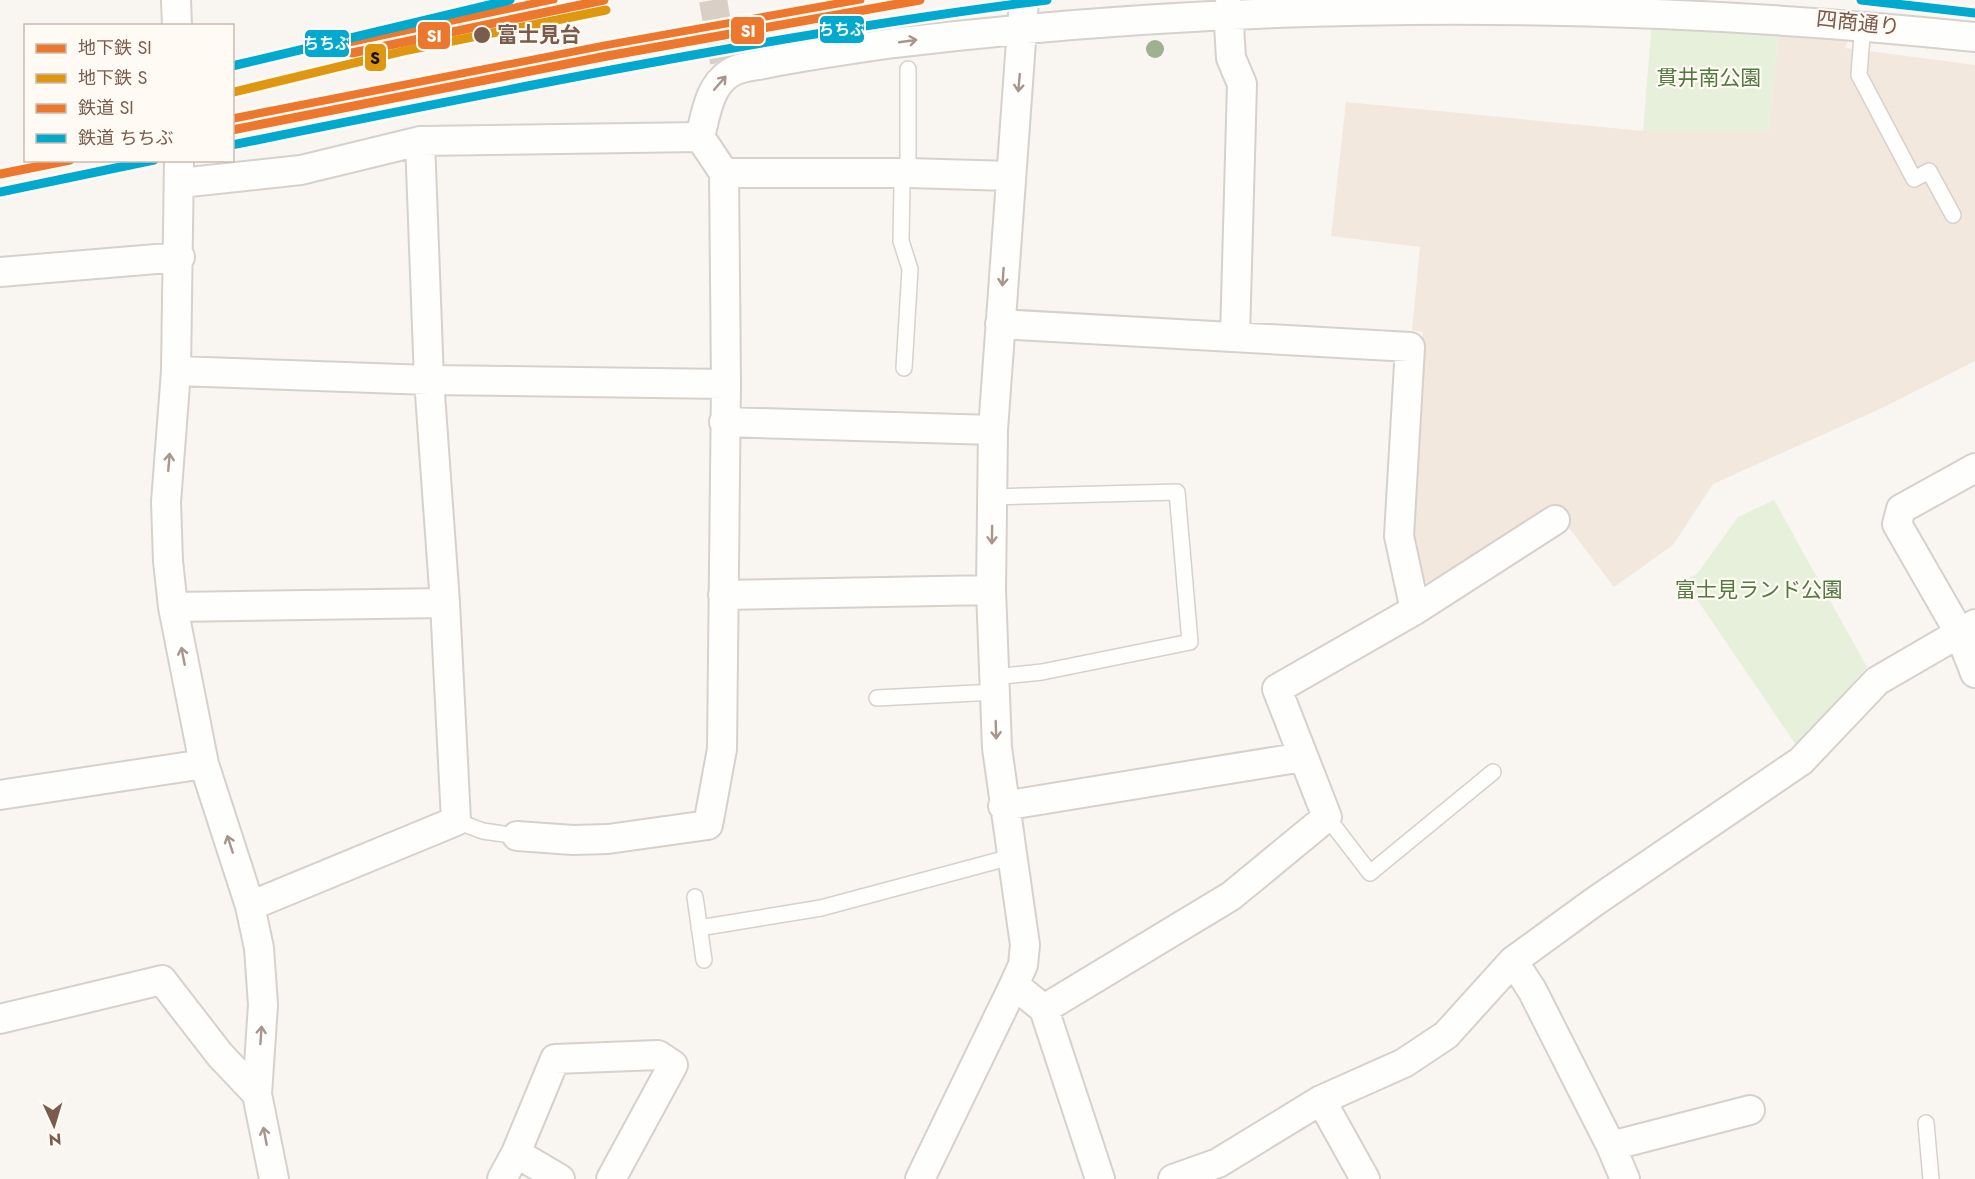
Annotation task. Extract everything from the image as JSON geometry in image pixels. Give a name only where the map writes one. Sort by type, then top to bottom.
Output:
[{"type":"street","points":[[176,0],[177,24]]},
{"type":"street","name":"四商通り","points":[[700,137],[712,92],[729,73],[738,69],[1024,12],[1228,8],[1391,0],[1705,4],[1975,37]]},
{"type":"street","points":[[1228,8],[1231,58],[1242,84],[1234,337]]},
{"type":"street","points":[[920,1179],[1023,965],[1025,945],[1003,806],[994,685],[991,590],[993,429],[1024,12]]},
{"type":"street","points":[[274,1179],[257,1094],[262,1005],[259,948],[250,906],[204,764],[173,608],[166,502],[176,371],[180,172],[301,170],[420,141],[700,137],[724,173],[726,384],[722,749],[708,825],[608,839],[573,840],[517,836]]},
{"type":"street","points":[[250,906],[456,821],[445,603],[429,380],[420,141]]},
{"type":"street","points":[[724,173],[908,173],[1011,176]]},
{"type":"street","points":[[0,272],[180,257]]},
{"type":"street","points":[[1000,324],[1410,348],[1399,536],[1415,610]]},
{"type":"street","points":[[176,371],[429,380],[726,384]]},
{"type":"street","points":[[724,422],[993,429]]},
{"type":"street","points":[[1975,468],[1901,509],[1897,524],[1967,628],[1975,673]]},
{"type":"street","points":[[1044,1009],[1231,896],[1327,817],[1277,689],[1415,610],[1556,520]]},
{"type":"street","points":[[723,595],[991,590]]},
{"type":"street","points":[[173,608],[445,603]]},
{"type":"street","points":[[1173,1179],[1218,1163],[1321,1100],[1404,1063],[1446,1035],[1513,961],[1594,902],[1801,761],[1877,681],[1967,628]]},
{"type":"street","points":[[1003,806],[1303,757]]},
{"type":"street","points":[[0,795],[204,764]]},
{"type":"street","points":[[1513,961],[1532,990],[1611,1146],[1625,1179]]},
{"type":"street","points":[[0,1019],[162,980],[220,1055],[257,1094]]},
{"type":"street","points":[[1014,985],[1044,1009],[1100,1179]]},
{"type":"street","points":[[502,1179],[516,1154],[555,1059],[658,1055],[673,1065],[611,1179]]},
{"type":"street","points":[[1321,1100],[1365,1179]]},
{"type":"street","points":[[1611,1146],[1750,1110]]},
{"type":"street","points":[[516,1154],[560,1179]]},
{"type":"lane","points":[[1863,22],[1859,75],[1914,179],[1929,171],[1953,214]]},
{"type":"lane","points":[[904,368],[910,269],[902,241],[902,186],[908,173],[908,69]]},
{"type":"lane","points":[[877,698],[994,685],[1042,672],[1190,642],[1177,492],[992,497]]},
{"type":"lane","points":[[1327,817],[1370,873],[1493,772]]},
{"type":"lane","points":[[456,821],[483,831],[517,836]]},
{"type":"lane","points":[[699,928],[822,908],[1011,857]]},
{"type":"lane","points":[[695,897],[704,960]]},
{"type":"lane","points":[[1926,1123],[1931,1179]]},
{"type":"shaded area","points":[[1779,31],[1849,37],[1845,48],[1975,65],[1975,361],[1882,408],[1713,484],[1673,545],[1614,587],[1554,508],[1435,585],[1420,580],[1412,539],[1423,332],[1412,330],[1420,247],[1331,236],[1346,102],[1643,131],[1768,131]]},
{"type":"green space","name":"貫井南公園","points":[[1652,21],[1779,31],[1768,131],[1643,131]]},
{"type":"green space","name":"富士見ランド公園","points":[[1774,500],[1867,667],[1798,748],[1684,580],[1697,574],[1738,517]]},
{"type":"tunnel","points":[[713,0],[724,62]]},
{"type":"metro line","name":"SI","points":[[352,53],[604,0]]},
{"type":"metro line","name":"SI","points":[[234,130],[607,56],[920,0]]},
{"type":"metro line","name":"S","points":[[234,92],[408,50],[606,10]]},
{"type":"metro line","name":"SI","points":[[0,174],[60,162]]},
{"type":"rail line","name":"ちちぶ","points":[[234,66],[510,0]]},
{"type":"rail line","name":"SI","points":[[350,43],[553,0]]},
{"type":"rail line","name":"SI","points":[[234,119],[605,46],[860,0]]},
{"type":"rail line","name":"ちちぶ","points":[[234,145],[638,65],[842,30],[1047,0]]},
{"type":"rail line","name":"ちちぶ","points":[[1861,0],[1975,13]]},
{"type":"rail line","name":"ちちぶ","points":[[0,192],[144,162]]},
{"type":"place","name":"富士見台","points":[[482,35]]}]
